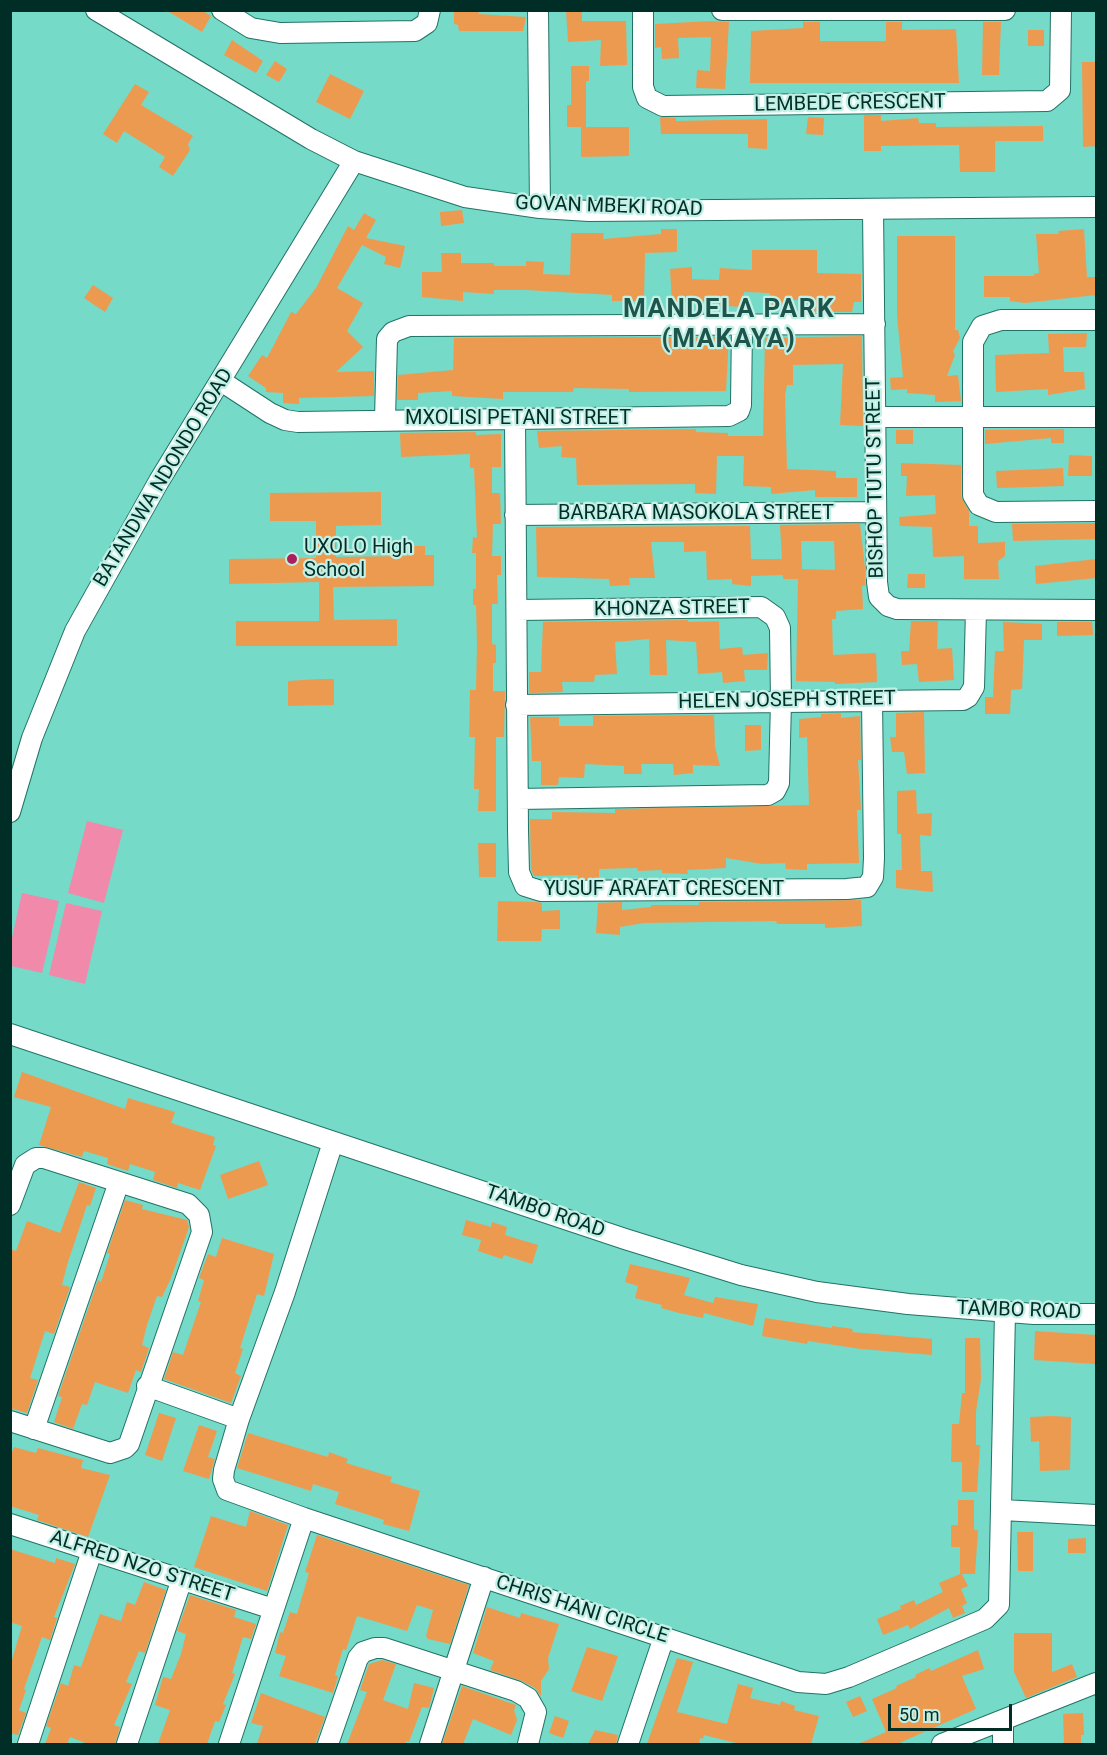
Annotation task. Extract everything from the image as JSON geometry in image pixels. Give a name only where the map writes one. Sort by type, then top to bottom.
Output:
[{"type":"street","name":"GOVAN MBEKI ROAD","points":[[96,10],[311,139],[354,161],[465,197],[540,208],[589,211],[1096,207]]},
{"type":"street","points":[[222,10],[251,28],[280,33],[415,31],[427,23],[430,10]]},
{"type":"street","points":[[538,10],[540,208]]},
{"type":"street","name":"LEMBEDE CRESCENT","points":[[643,10],[643,87],[652,102],[663,106],[1047,101],[1060,90],[1061,10]]},
{"type":"street","points":[[722,10],[1005,10]]},
{"type":"street","name":"BATANDWA NDONDO ROAD","points":[[12,800],[32,738],[75,631],[159,482],[354,161]]},
{"type":"street","name":"BISHOP TUTU STREET","points":[[873,209],[874,417],[879,597],[888,606],[913,610],[1096,610]]},
{"type":"street","points":[[1096,320],[989,322],[982,326],[973,342],[973,495],[979,505],[996,512],[1096,512]]},
{"type":"street","points":[[385,419],[387,339],[399,328],[875,324]]},
{"type":"street","name":"MXOLISI PETANI STREET","points":[[221,381],[285,420],[315,423],[385,419],[515,420],[734,415],[741,405],[742,325]]},
{"type":"street","points":[[874,417],[1096,417]]},
{"type":"street","name":"YUSUF ARAFAT CRESCENT","points":[[515,420],[519,872],[521,880],[531,890],[835,890],[867,887],[873,877],[874,858],[872,700]]},
{"type":"street","name":"BARBARA MASOKOLA STREET","points":[[515,514],[876,512]]},
{"type":"street","name":"KHONZA STREET","points":[[517,610],[761,607],[775,616],[780,628],[781,701],[779,783],[775,791],[768,795],[518,799]]},
{"type":"street","name":"HELEN JOSEPH STREET","points":[[516,705],[968,698],[974,687],[976,610]]},
{"type":"street","name":"TAMBO ROAD","points":[[10,1034],[625,1239],[751,1278],[856,1298],[1005,1312],[1096,1314]]},
{"type":"street","name":"CHRIS HANI CIRCLE","points":[[333,1142],[285,1292],[239,1419],[224,1470],[224,1485],[232,1493],[304,1518],[798,1682],[815,1685],[842,1679],[985,1619],[995,1611],[1000,1597],[1005,1312]]},
{"type":"street","points":[[10,1205],[25,1165],[36,1158],[52,1159],[188,1204],[195,1209],[201,1222],[202,1232],[147,1386],[129,1444],[120,1452],[102,1451],[10,1421]]},
{"type":"street","points":[[34,1429],[119,1182]]},
{"type":"street","points":[[147,1386],[239,1419]]},
{"type":"street","points":[[1002,1510],[1096,1515]]},
{"type":"street","points":[[229,1744],[304,1518]]},
{"type":"street","name":"ALFRED NZO STREET","points":[[10,1524],[273,1609]]},
{"type":"street","points":[[28,1744],[92,1551]]},
{"type":"street","points":[[430,1744],[484,1577]]},
{"type":"street","points":[[128,1744],[182,1579]]},
{"type":"street","points":[[628,1744],[664,1637]]},
{"type":"street","points":[[328,1744],[358,1658],[368,1649],[384,1648],[516,1691],[528,1698],[536,1712],[528,1744]]},
{"type":"street","points":[[942,1744],[1096,1683]]},
{"type":"street","points":[[1003,1720],[1004,1744]]},
{"type":"shaded area","points":[[87,821],[123,830],[104,903],[68,893]]},
{"type":"shaded area","points":[[22,893],[59,901],[42,973],[11,966],[11,942]]},
{"type":"shaded area","points":[[66,903],[102,911],[85,984],[49,975]]},
{"type":"building","points":[[166,10],[202,10],[211,16],[202,32]]},
{"type":"building","points":[[454,10],[478,10],[479,14],[526,17],[523,31],[459,31],[458,25],[454,24]]},
{"type":"building","points":[[566,10],[582,10],[582,21],[626,21],[627,65],[600,66],[601,40],[568,42]]},
{"type":"building","points":[[729,22],[725,89],[696,88],[697,70],[710,71],[711,37],[678,38],[679,58],[662,59],[661,47],[655,48],[655,24]]},
{"type":"building","points":[[803,22],[820,22],[820,41],[886,41],[886,22],[902,22],[902,30],[956,29],[959,83],[750,83],[751,31],[803,28]]},
{"type":"building","points":[[983,22],[1001,22],[999,75],[982,75]]},
{"type":"building","points":[[1028,30],[1044,30],[1044,46],[1028,46]]},
{"type":"building","points":[[232,40],[263,61],[256,73],[224,55]]},
{"type":"building","points":[[275,61],[287,69],[279,82],[266,75]]},
{"type":"building","points":[[1082,62],[1096,62],[1096,146],[1083,147]]},
{"type":"building","points":[[571,66],[589,66],[589,81],[586,81],[586,127],[567,127],[567,105],[571,105]]},
{"type":"building","points":[[330,74],[364,91],[350,119],[316,102]]},
{"type":"building","points":[[135,84],[149,92],[141,105],[193,136],[188,144],[190,150],[173,176],[159,167],[165,157],[124,131],[117,143],[103,134]]},
{"type":"building","points":[[864,115],[881,115],[881,121],[918,118],[919,123],[936,123],[936,127],[1043,126],[1043,141],[995,141],[995,172],[960,172],[959,145],[881,146],[881,151],[864,151]]},
{"type":"building","points":[[660,117],[676,118],[676,121],[767,119],[767,149],[748,148],[748,134],[661,134]]},
{"type":"building","points":[[808,117],[824,118],[823,135],[806,134]]},
{"type":"building","points":[[581,127],[629,127],[629,156],[581,157]]},
{"type":"building","points":[[462,210],[464,223],[441,226],[440,212]]},
{"type":"building","points":[[364,213],[376,220],[366,238],[405,246],[400,268],[384,264],[386,257],[362,245],[337,288],[363,303],[347,331],[363,347],[336,372],[374,371],[374,396],[299,398],[299,404],[283,403],[283,393],[266,392],[266,388],[248,376],[262,355],[267,358],[291,312],[296,314],[316,288],[348,226],[354,230]]},
{"type":"building","points":[[661,229],[677,229],[677,252],[645,253],[644,301],[612,301],[612,295],[526,290],[494,290],[494,294],[463,292],[463,301],[422,297],[422,272],[442,272],[441,253],[461,253],[461,263],[494,263],[494,266],[526,266],[526,261],[544,262],[543,274],[570,275],[571,233],[604,233],[603,239],[661,234]]},
{"type":"building","points":[[1084,229],[1087,277],[1096,277],[1096,295],[1025,303],[1010,301],[1010,297],[984,297],[984,276],[1034,276],[1039,273],[1036,234],[1059,234],[1058,231]]},
{"type":"building","points":[[897,236],[955,236],[955,330],[958,330],[960,338],[953,351],[955,355],[947,376],[958,375],[961,401],[935,402],[935,395],[907,393],[907,389],[891,390],[890,378],[903,377],[897,316]]},
{"type":"building","points":[[752,250],[817,250],[817,273],[861,274],[861,302],[854,302],[852,312],[812,312],[812,300],[784,300],[784,306],[769,306],[770,293],[744,292],[743,307],[710,305],[709,301],[672,304],[670,269],[692,267],[692,279],[719,280],[720,268],[752,270]]},
{"type":"building","points":[[93,285],[113,298],[105,312],[84,298]]},
{"type":"building","points":[[1087,333],[1086,347],[1063,347],[1064,372],[1084,372],[1085,389],[1048,395],[1048,389],[996,392],[995,355],[1049,353],[1048,334]]},
{"type":"building","points":[[862,336],[863,426],[840,425],[843,364],[793,365],[793,385],[787,385],[785,395],[787,469],[836,471],[836,478],[857,478],[857,497],[815,497],[815,490],[771,494],[771,487],[743,486],[744,456],[717,456],[716,494],[695,493],[695,484],[577,485],[576,458],[561,457],[562,446],[539,448],[537,431],[696,429],[696,432],[728,433],[728,436],[763,436],[765,338]]},
{"type":"building","points":[[729,337],[726,391],[629,392],[629,389],[574,388],[573,392],[503,392],[503,399],[452,396],[452,391],[418,393],[418,400],[397,400],[398,375],[453,370],[454,338]]},
{"type":"building","points":[[1064,429],[1064,443],[1051,443],[1051,438],[985,444],[985,430]]},
{"type":"building","points":[[896,430],[913,430],[913,444],[896,444]]},
{"type":"building","points":[[476,432],[476,435],[501,434],[501,467],[492,467],[492,493],[500,493],[501,524],[493,524],[492,556],[501,556],[501,575],[497,575],[498,604],[492,604],[492,644],[496,645],[496,663],[493,663],[493,691],[505,691],[504,737],[496,737],[496,811],[478,811],[479,789],[474,789],[475,737],[469,737],[470,690],[476,690],[477,644],[476,605],[473,605],[473,589],[476,589],[476,553],[472,553],[473,537],[477,538],[474,468],[470,468],[470,454],[401,457],[400,433]]},
{"type":"building","points":[[1069,455],[1092,456],[1092,476],[1068,476]]},
{"type":"building","points":[[901,463],[961,465],[961,496],[969,511],[969,526],[978,526],[978,543],[1005,542],[1005,556],[998,561],[999,579],[964,579],[964,556],[933,557],[932,527],[900,526],[899,517],[936,514],[935,495],[906,496],[907,476],[901,476]]},
{"type":"building","points":[[1063,468],[1064,486],[997,488],[996,471]]},
{"type":"building","points":[[381,492],[381,525],[336,526],[336,557],[412,556],[412,546],[425,546],[425,555],[434,555],[434,586],[333,587],[334,620],[397,619],[397,646],[236,646],[236,621],[319,621],[319,582],[229,584],[229,559],[316,558],[316,521],[270,521],[270,493]]},
{"type":"building","points":[[1096,523],[1096,539],[1013,541],[1012,524]]},
{"type":"building","points":[[860,524],[865,568],[865,586],[862,586],[863,609],[836,611],[836,619],[832,619],[833,655],[876,653],[877,682],[835,684],[835,682],[796,681],[798,579],[783,579],[783,575],[751,576],[751,586],[732,584],[732,579],[707,580],[706,551],[684,552],[684,542],[651,542],[655,578],[629,578],[630,585],[610,586],[609,579],[537,577],[536,527],[750,526],[751,559],[782,559],[780,525]],"holes":[[[801,541],[834,541],[835,570],[802,569]]]},
{"type":"building","points":[[1096,559],[1096,578],[1036,584],[1035,566]]},
{"type":"building","points":[[908,574],[925,574],[925,588],[907,588]]},
{"type":"building","points":[[688,620],[688,622],[719,621],[720,649],[742,647],[743,655],[768,653],[767,670],[744,670],[745,681],[723,683],[722,672],[698,674],[696,642],[666,640],[667,675],[650,675],[649,639],[615,642],[617,674],[595,675],[594,682],[562,682],[563,692],[529,693],[529,672],[541,672],[543,622]]},
{"type":"building","points":[[911,621],[938,621],[937,649],[952,648],[954,680],[919,682],[917,664],[902,665],[901,651],[909,651]]},
{"type":"building","points":[[1003,622],[1042,624],[1042,640],[1024,640],[1022,689],[1011,690],[1010,714],[985,714],[985,697],[993,697],[995,651],[1004,651]]},
{"type":"building","points":[[1057,622],[1092,622],[1093,635],[1057,636]]},
{"type":"building","points":[[334,679],[334,705],[288,706],[288,681]]},
{"type":"building","points":[[924,712],[925,773],[907,774],[904,752],[892,752],[890,737],[896,737],[896,713]]},
{"type":"building","points":[[841,713],[841,718],[860,716],[861,760],[858,760],[861,810],[857,810],[859,863],[807,864],[807,870],[786,869],[785,863],[762,864],[726,858],[726,868],[687,870],[688,874],[662,873],[662,870],[638,871],[637,868],[599,869],[599,879],[578,879],[578,875],[534,876],[531,869],[530,819],[552,819],[552,812],[615,813],[615,809],[809,805],[807,737],[799,738],[799,719],[821,717],[821,714]]},
{"type":"building","points":[[714,715],[715,747],[720,766],[693,765],[693,773],[674,775],[673,764],[641,764],[642,774],[624,774],[624,766],[585,764],[584,778],[559,777],[558,785],[541,785],[541,761],[532,761],[530,717],[559,717],[559,726],[593,726],[593,716]]},
{"type":"building","points":[[745,725],[761,725],[761,750],[745,751]]},
{"type":"building","points":[[916,790],[917,814],[932,813],[931,836],[920,835],[921,871],[932,871],[933,892],[896,888],[896,870],[902,870],[901,834],[897,834],[897,791]]},
{"type":"building","points":[[478,843],[496,843],[496,877],[479,877]]},
{"type":"building","points":[[861,900],[862,926],[825,928],[825,924],[777,924],[776,921],[644,923],[620,927],[620,935],[596,933],[598,903],[622,902],[622,910],[651,907],[651,905],[699,905],[699,902]]},
{"type":"building","points":[[498,901],[536,902],[542,903],[542,911],[560,910],[560,929],[542,929],[541,941],[497,941]]},
{"type":"building","points":[[22,1072],[125,1109],[128,1098],[175,1112],[171,1123],[215,1137],[213,1145],[216,1146],[200,1190],[178,1183],[177,1188],[153,1180],[155,1172],[130,1164],[128,1171],[107,1164],[108,1158],[84,1151],[82,1157],[39,1145],[51,1107],[14,1097]]},
{"type":"building","points":[[259,1161],[268,1185],[228,1199],[220,1175]]},
{"type":"building","points":[[79,1182],[96,1188],[90,1206],[87,1205],[67,1265],[62,1285],[70,1287],[54,1334],[45,1331],[30,1378],[38,1380],[27,1413],[10,1408],[10,1249],[16,1251],[27,1221],[60,1233]]},
{"type":"building","points":[[125,1200],[143,1205],[142,1209],[187,1220],[189,1227],[171,1278],[162,1297],[157,1296],[147,1325],[142,1345],[149,1348],[141,1372],[136,1370],[128,1393],[95,1382],[87,1405],[82,1404],[73,1429],[54,1422],[62,1397],[58,1396],[98,1280],[101,1282],[110,1254],[107,1253]]},
{"type":"building","points":[[466,1220],[491,1227],[492,1222],[507,1227],[505,1235],[538,1245],[532,1264],[504,1255],[502,1259],[478,1251],[481,1240],[462,1235]]},
{"type":"building","points":[[222,1238],[274,1254],[264,1296],[257,1294],[240,1348],[243,1349],[235,1373],[241,1376],[231,1403],[164,1379],[173,1352],[183,1355],[201,1302],[198,1301],[204,1280],[199,1278],[208,1254],[216,1257]]},
{"type":"building","points":[[630,1264],[690,1278],[684,1295],[713,1303],[715,1297],[758,1304],[753,1326],[704,1313],[703,1318],[679,1313],[661,1308],[662,1305],[635,1298],[638,1286],[625,1282]]},
{"type":"building","points":[[765,1318],[853,1329],[852,1332],[932,1339],[932,1355],[861,1349],[808,1341],[807,1344],[762,1336]]},
{"type":"building","points":[[1035,1331],[1096,1335],[1095,1364],[1034,1360]]},
{"type":"building","points":[[965,1338],[980,1338],[981,1379],[976,1411],[976,1445],[980,1445],[977,1492],[962,1492],[962,1462],[951,1462],[952,1424],[959,1424],[962,1393],[965,1393]]},
{"type":"building","points":[[159,1413],[176,1418],[162,1461],[145,1455]]},
{"type":"building","points":[[1030,1417],[1071,1417],[1070,1470],[1040,1471],[1039,1441],[1031,1442]]},
{"type":"building","points":[[199,1425],[217,1431],[208,1457],[215,1459],[209,1479],[183,1471]]},
{"type":"building","points":[[248,1433],[328,1457],[329,1452],[348,1459],[346,1463],[392,1477],[390,1482],[420,1491],[409,1531],[383,1524],[384,1520],[335,1504],[339,1492],[313,1484],[311,1491],[237,1468]]},
{"type":"building","points":[[14,1447],[36,1453],[38,1448],[83,1460],[81,1468],[110,1475],[88,1537],[37,1520],[39,1515],[10,1506],[10,1457]]},
{"type":"building","points":[[958,1500],[974,1500],[974,1530],[978,1530],[975,1574],[962,1574],[968,1586],[961,1589],[967,1603],[962,1606],[965,1613],[953,1618],[949,1608],[910,1629],[908,1625],[883,1635],[877,1619],[901,1609],[900,1606],[914,1600],[916,1605],[943,1592],[939,1583],[960,1574],[960,1547],[951,1547],[951,1525],[958,1525]]},
{"type":"building","points":[[250,1511],[288,1525],[267,1591],[194,1567],[211,1516],[246,1527]]},
{"type":"building","points":[[1017,1532],[1033,1532],[1033,1571],[1018,1571]]},
{"type":"building","points":[[317,1535],[469,1585],[450,1644],[428,1639],[426,1636],[433,1610],[417,1605],[407,1631],[357,1616],[346,1650],[343,1649],[335,1675],[338,1676],[333,1693],[279,1676],[286,1656],[275,1653],[280,1632],[283,1633],[290,1612],[297,1614],[309,1573],[305,1572]]},
{"type":"building","points":[[1086,1538],[1086,1553],[1068,1553],[1068,1539]]},
{"type":"building","points":[[10,1549],[55,1563],[56,1558],[75,1564],[54,1617],[57,1618],[50,1640],[42,1637],[24,1689],[26,1690],[19,1710],[26,1713],[18,1735],[10,1733],[10,1666],[22,1626],[10,1622]]},
{"type":"building","points":[[144,1582],[166,1590],[145,1653],[139,1651],[126,1682],[132,1684],[114,1725],[120,1727],[115,1744],[88,1744],[70,1737],[67,1744],[45,1744],[51,1728],[46,1726],[61,1683],[68,1686],[74,1665],[81,1667],[100,1614],[121,1621],[127,1602],[135,1605]]},
{"type":"building","points":[[190,1595],[236,1610],[234,1617],[256,1624],[251,1639],[243,1637],[232,1673],[235,1674],[223,1704],[226,1705],[219,1722],[215,1721],[207,1744],[158,1744],[170,1710],[155,1705],[163,1677],[171,1679],[181,1654],[186,1634],[177,1631]]},
{"type":"building","points":[[487,1607],[520,1618],[521,1613],[559,1624],[548,1658],[549,1669],[541,1681],[541,1696],[535,1688],[522,1681],[490,1670],[494,1661],[473,1653]]},
{"type":"building","points":[[1014,1633],[1052,1633],[1052,1672],[1072,1664],[1077,1677],[1026,1698],[1014,1672]]},
{"type":"building","points":[[587,1647],[618,1656],[602,1701],[571,1691]]},
{"type":"building","points":[[978,1650],[984,1669],[962,1676],[976,1709],[897,1744],[858,1744],[886,1732],[872,1699],[897,1688],[896,1686],[929,1668],[931,1671]]},
{"type":"building","points":[[677,1658],[693,1662],[677,1712],[727,1724],[738,1684],[753,1688],[750,1698],[780,1705],[781,1701],[795,1706],[794,1710],[819,1716],[811,1744],[740,1744],[704,1735],[703,1739],[700,1738],[699,1744],[647,1744]]},
{"type":"building","points":[[382,1660],[396,1664],[383,1700],[408,1709],[414,1683],[434,1688],[429,1708],[422,1707],[409,1742],[406,1741],[405,1744],[347,1744],[367,1692],[360,1690],[369,1664]]},
{"type":"building","points":[[462,1686],[516,1705],[514,1710],[517,1720],[511,1735],[473,1719],[463,1744],[442,1744]]},
{"type":"building","points":[[261,1693],[325,1717],[315,1744],[257,1744],[263,1726],[251,1723]]},
{"type":"building","points":[[860,1696],[867,1711],[853,1717],[846,1702]]},
{"type":"building","points":[[1083,1713],[1084,1735],[1081,1735],[1081,1744],[1064,1744],[1063,1714]]},
{"type":"building","points":[[555,1716],[569,1721],[563,1738],[549,1733]]},
{"type":"building","points":[[595,1730],[618,1735],[616,1744],[588,1744]]},
{"type":"place","name":"UXOLO High School","points":[[292,559]]},
{"type":"district","name":"MANDELA PARK (MAKAYA)","points":[[729,325]]}]
